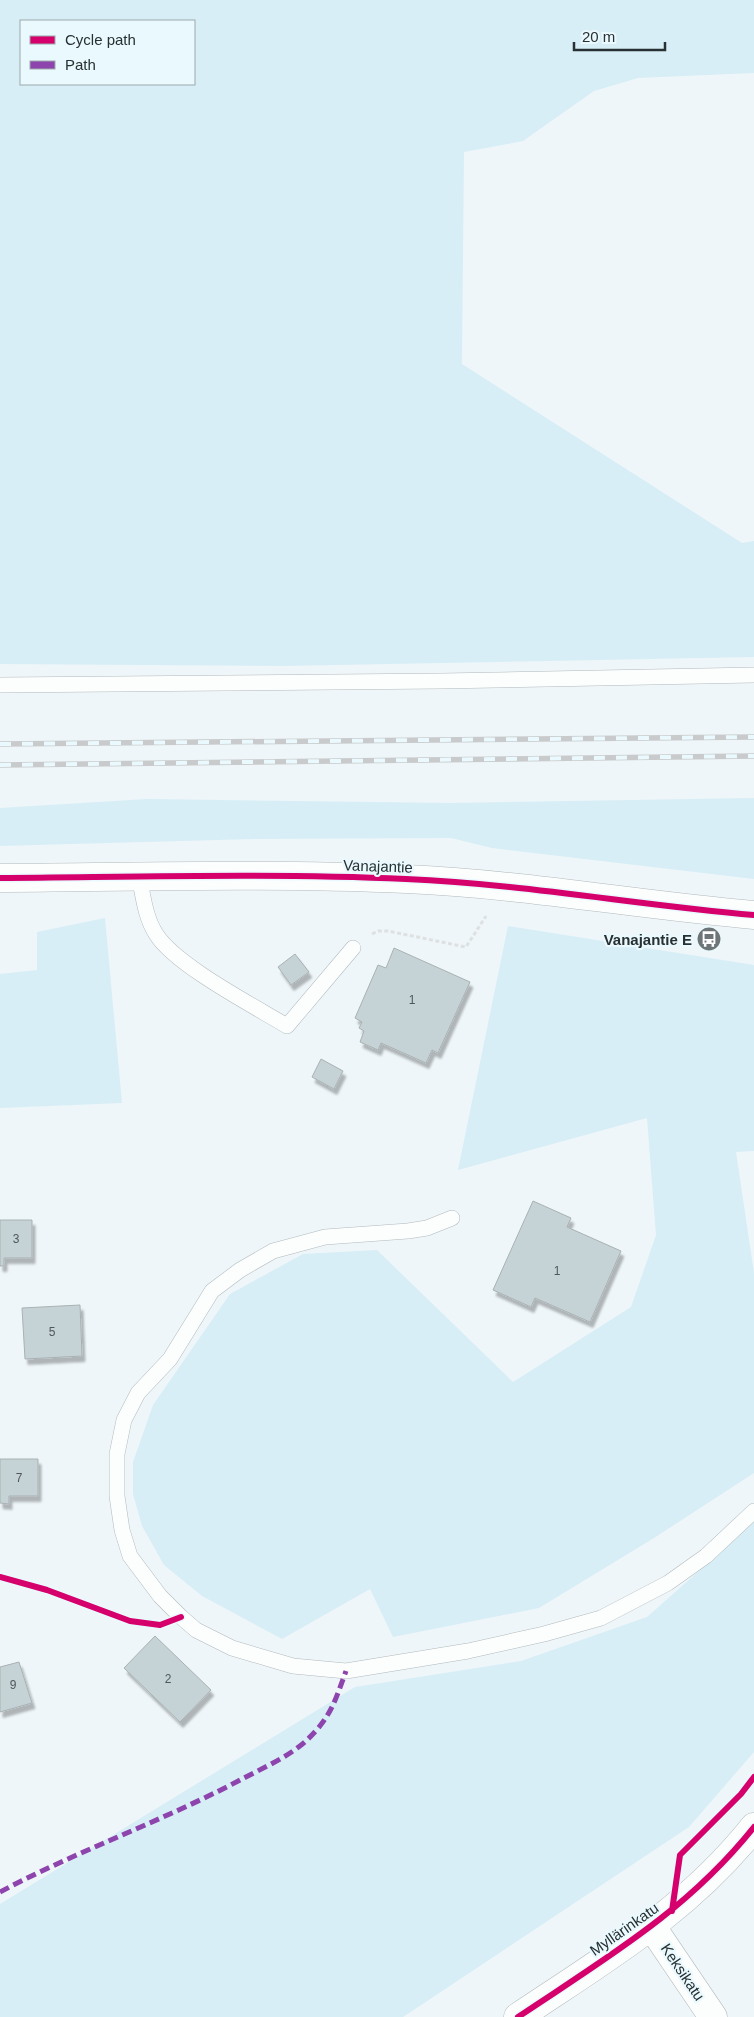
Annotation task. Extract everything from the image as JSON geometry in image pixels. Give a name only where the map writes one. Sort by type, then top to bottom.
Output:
[{"type":"street","name":"Vanajantie","points":[[0,878],[139,876],[407,879],[539,891],[677,908],[754,915]]},
{"type":"street","name":"Myllärinkatu","points":[[518,2017],[652,1927],[695,1892],[731,1856],[754,1827]]},
{"type":"street","name":"Keksikatu","points":[[652,1927],[713,2017]]},
{"type":"lane","points":[[0,684],[754,675]]},
{"type":"lane","points":[[139,876],[144,903],[151,924],[167,948],[193,968],[288,1026],[353,948]]},
{"type":"lane","points":[[452,1218],[427,1228],[325,1237],[272,1251],[248,1265],[212,1291],[170,1359],[138,1393],[124,1420],[117,1454],[117,1496],[122,1530],[130,1556],[160,1596],[181,1617],[196,1630],[232,1648],[293,1666],[346,1671],[468,1651],[544,1634],[601,1618],[668,1583],[706,1556],[754,1511]]},
{"type":"path","points":[[353,948],[378,931],[466,947],[486,916]]},
{"type":"shaded area","points":[[0,0],[754,0],[754,73],[638,78],[594,91],[523,141],[464,152],[462,364],[742,543],[754,541],[754,657],[282,666],[0,664]]},
{"type":"shaded area","points":[[754,798],[754,879],[492,848],[451,838],[253,839],[0,846],[0,808],[147,799],[452,803]]},
{"type":"shaded area","points":[[105,918],[122,1103],[0,1108],[0,974],[37,970],[37,932]]},
{"type":"shaded area","points":[[508,926],[754,965],[754,1151],[736,1152],[754,1273],[754,1473],[654,1538],[539,1608],[393,1637],[370,1589],[282,1639],[202,1596],[164,1565],[142,1526],[133,1494],[133,1462],[153,1405],[230,1294],[303,1254],[377,1250],[513,1382],[631,1307],[656,1235],[647,1118],[458,1170]]},
{"type":"shaded area","points":[[754,1522],[754,1752],[689,1827],[403,2017],[0,2017],[0,1904],[355,1687],[521,1661],[647,1617]]},
{"type":"building","points":[[394,948],[470,982],[438,1053],[432,1050],[426,1063],[381,1043],[378,1050],[360,1042],[364,1031],[359,1028],[362,1022],[355,1018],[378,965],[386,968]]},
{"type":"building","points":[[295,954],[309,972],[291,985],[278,967]]},
{"type":"building","points":[[321,1059],[343,1071],[334,1089],[312,1077]]},
{"type":"building","points":[[533,1201],[571,1218],[567,1227],[621,1251],[590,1322],[535,1298],[531,1307],[493,1290]]},
{"type":"building","points":[[0,1220],[32,1220],[32,1258],[4,1258],[4,1266],[0,1266]]},
{"type":"building","points":[[80,1305],[82,1356],[25,1359],[22,1308]]},
{"type":"building","points":[[0,1459],[38,1459],[38,1496],[9,1496],[9,1504],[0,1503]]},
{"type":"building","points":[[155,1636],[211,1690],[180,1722],[124,1668]]},
{"type":"building","points":[[19,1662],[32,1703],[0,1712],[0,1667]]},
{"type":"railway","points":[[0,744],[754,737]]},
{"type":"railway","points":[[0,765],[754,756]]},
{"type":"marked path","points":[[0,1892],[212,1794],[293,1751],[322,1724],[335,1700],[346,1671]]},
{"type":"cycle path","points":[[0,878],[254,876],[406,879],[493,885],[754,915]]},
{"type":"cycle path","points":[[0,1577],[47,1590],[130,1621],[160,1625],[181,1617]]},
{"type":"cycle path","points":[[672,1911],[680,1855],[741,1794],[754,1777]]},
{"type":"cycle path","points":[[518,2017],[614,1953],[673,1908],[701,1884],[754,1827]]},
{"type":"place","name":"Vanajantie E","points":[[709,939]]}]
